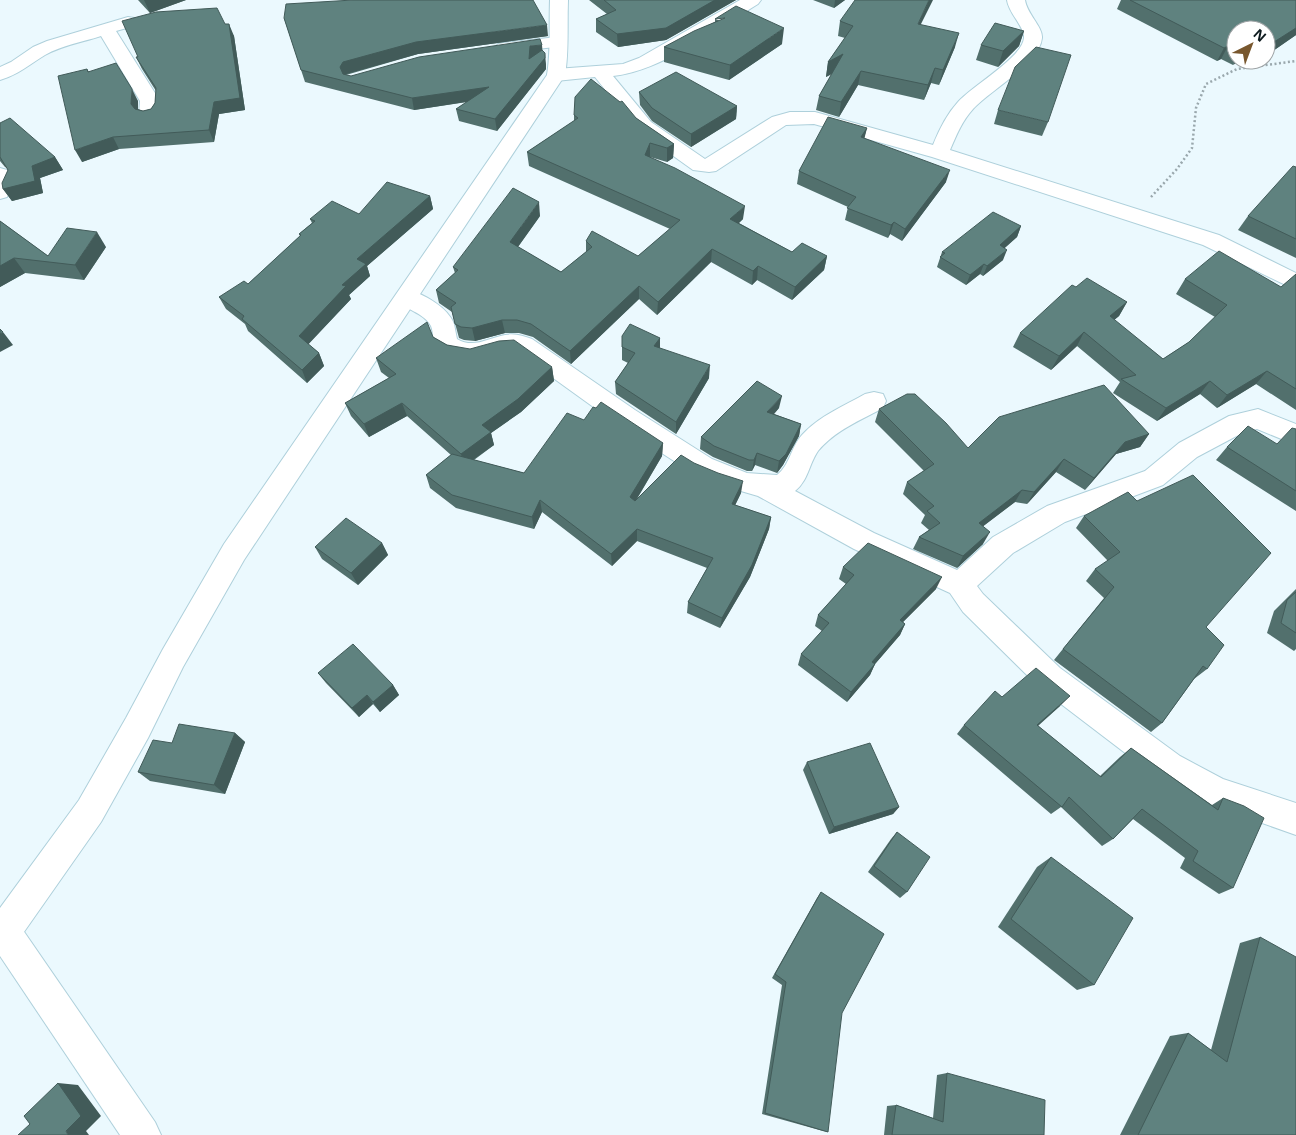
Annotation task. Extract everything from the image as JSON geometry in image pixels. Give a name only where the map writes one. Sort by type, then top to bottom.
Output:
[{"type":"street","points":[[142,1135],[2,934],[90,811],[137,728],[173,658],[234,552],[556,75],[559,58],[557,42],[560,0]]},
{"type":"street","points":[[556,75],[625,69],[646,62],[752,0]]},
{"type":"street","points":[[939,153],[952,123],[971,100],[1011,68],[1030,46],[1033,38],[1030,28],[1017,11],[1016,0]]},
{"type":"street","points":[[0,74],[18,66],[39,51],[128,22]]},
{"type":"street","points":[[106,28],[150,101],[149,115]]},
{"type":"street","points":[[490,51],[557,42]]},
{"type":"street","points":[[599,70],[644,126],[700,165],[709,166],[779,122],[790,118],[815,118],[939,153],[1211,240],[1296,282]]},
{"type":"street","points":[[0,175],[4,179],[0,192]]},
{"type":"street","points":[[407,297],[429,310],[442,323],[446,344],[451,348],[476,354],[510,341],[524,345],[627,418],[708,469],[740,482],[764,486],[785,484],[796,473],[801,456],[811,442],[831,426],[874,401]]},
{"type":"street","points":[[960,584],[1003,545],[1056,514],[1154,478],[1188,450],[1238,423],[1258,419],[1296,435]]},
{"type":"street","points":[[764,486],[864,541],[960,584],[973,603],[1050,678],[1169,767],[1216,792],[1296,819]]},
{"type":"path","points":[[1134,216],[1177,169],[1192,148],[1196,108],[1206,84],[1237,69],[1296,61]]},
{"type":"building","points":[[353,0],[533,0],[547,25],[416,42],[343,62],[340,67],[343,74],[351,76],[419,57],[540,39],[542,45],[530,46],[529,59],[542,50],[545,53],[545,58],[495,119],[456,109],[489,87],[412,98],[301,70],[284,18],[286,4]]},
{"type":"building","points":[[604,0],[715,0],[666,28],[617,34],[596,19],[616,10]]},
{"type":"building","points":[[855,0],[929,0],[918,24],[959,33],[943,70],[935,68],[928,85],[861,71],[841,102],[819,96],[843,54],[828,62],[853,26],[840,21]]},
{"type":"building","points":[[1130,0],[1296,0],[1296,28],[1276,41],[1276,20],[1226,20],[1226,47],[1224,48]]},
{"type":"building","points":[[736,6],[784,28],[730,65],[664,47],[694,31],[725,18],[715,19]]},
{"type":"building","points":[[217,8],[225,24],[229,24],[240,98],[214,102],[209,130],[113,137],[75,150],[58,76],[87,69],[88,72],[116,63],[132,89],[131,104],[135,109],[143,111],[151,109],[155,103],[156,88],[136,57],[138,57],[122,21],[156,12]]},
{"type":"building","points":[[995,23],[1024,31],[1003,51],[981,45]]},
{"type":"building","points":[[1036,47],[1071,55],[1048,122],[998,110],[1015,67]]},
{"type":"building","points":[[676,72],[737,106],[691,134],[652,108],[639,92]]},
{"type":"building","points":[[591,79],[620,102],[622,101],[636,118],[674,144],[667,148],[650,143],[645,155],[675,168],[745,206],[730,219],[792,252],[802,243],[827,256],[795,287],[758,266],[753,271],[712,249],[658,302],[639,286],[570,351],[531,324],[517,320],[502,320],[472,328],[461,327],[455,324],[451,307],[456,303],[436,290],[458,270],[453,267],[513,188],[539,202],[510,242],[561,272],[592,247],[586,241],[592,231],[638,256],[680,220],[527,152],[578,118],[574,115],[575,97]]},
{"type":"building","points":[[828,117],[867,128],[861,137],[950,170],[905,229],[894,222],[891,225],[847,208],[856,197],[799,171]]},
{"type":"building","points":[[10,118],[55,157],[32,166],[35,181],[3,189],[2,183],[8,170],[0,157],[0,123]]},
{"type":"building","points":[[1293,166],[1296,167],[1296,239],[1248,216]]},
{"type":"building","points":[[387,182],[430,196],[357,259],[366,264],[342,285],[346,286],[299,336],[319,353],[302,370],[242,319],[244,316],[219,297],[244,281],[248,284],[315,221],[310,219],[332,201],[359,214]]},
{"type":"building","points":[[993,212],[1021,226],[1000,245],[1007,250],[987,266],[984,264],[970,275],[940,257],[945,253],[942,252]]},
{"type":"building","points":[[0,221],[48,256],[67,228],[97,232],[75,265],[14,258],[0,266]]},
{"type":"building","points":[[1219,251],[1281,287],[1296,274],[1296,389],[1267,371],[1227,395],[1210,381],[1166,408],[1121,379],[1136,375],[1084,332],[1059,356],[1020,333],[1072,285],[1076,287],[1087,278],[1127,302],[1110,316],[1163,359],[1189,342],[1227,305],[1185,279]]},
{"type":"building","points":[[427,322],[433,337],[447,345],[470,349],[499,341],[514,340],[552,367],[518,399],[482,425],[491,432],[461,454],[402,403],[364,424],[345,403],[396,374],[376,358]]},
{"type":"building","points":[[630,324],[660,338],[654,346],[710,365],[676,422],[615,382],[635,353],[622,347],[622,336]]},
{"type":"building","points":[[757,381],[782,396],[767,412],[801,424],[786,454],[779,461],[757,453],[754,460],[749,460],[714,446],[701,437]]},
{"type":"building","points":[[1104,385],[1149,434],[1125,442],[1094,478],[1064,459],[1034,492],[1022,490],[979,523],[990,532],[963,556],[919,537],[940,523],[927,511],[934,506],[907,482],[934,464],[879,409],[907,394],[915,394],[946,423],[968,448],[999,417]]},
{"type":"building","points":[[601,402],[663,443],[630,497],[635,501],[681,455],[694,463],[743,481],[732,504],[771,517],[752,565],[722,618],[688,602],[713,558],[637,529],[611,554],[540,500],[532,517],[452,495],[426,475],[452,454],[524,473],[567,413],[584,420],[593,407],[596,408]]},
{"type":"building","points":[[1248,426],[1277,444],[1292,428],[1296,429],[1296,491],[1227,447]]},
{"type":"building","points":[[1193,475],[1271,553],[1206,627],[1224,645],[1207,669],[1203,666],[1162,723],[1063,649],[1114,587],[1095,569],[1120,552],[1084,516],[1128,492],[1137,501]]},
{"type":"building","points":[[346,518],[382,543],[351,573],[315,547]]},
{"type":"building","points":[[868,543],[942,577],[900,620],[905,624],[872,662],[875,664],[851,692],[801,654],[829,623],[818,615],[854,575],[843,567]]},
{"type":"building","points":[[1296,592],[1296,633],[1281,623],[1287,600]]},
{"type":"building","points":[[353,644],[393,685],[373,702],[367,695],[352,708],[318,673]]},
{"type":"building","points":[[1036,668],[1070,696],[1037,725],[1101,777],[1131,748],[1218,810],[1223,798],[1244,806],[1264,818],[1233,888],[1193,861],[1198,851],[1142,809],[1113,839],[1069,797],[1062,807],[964,725],[995,691],[1002,697]]},
{"type":"building","points":[[179,724],[235,733],[214,785],[138,772],[153,740],[172,743]]},
{"type":"building","points":[[870,743],[899,807],[834,827],[807,762]]},
{"type":"building","points":[[897,832],[930,857],[907,892],[874,866]]},
{"type":"building","points":[[1051,857],[1133,918],[1094,985],[1011,919]]},
{"type":"building","points":[[821,892],[884,934],[842,1013],[828,1132],[765,1113],[786,982],[775,974]]},
{"type":"building","points":[[1260,937],[1296,957],[1296,1135],[1138,1135],[1188,1033],[1227,1062]]},
{"type":"building","points":[[947,1073],[1045,1100],[1044,1135],[892,1135],[896,1105],[943,1122]]},
{"type":"building","points":[[58,1083],[81,1116],[66,1131],[68,1135],[18,1135],[30,1124],[24,1116]]}]
